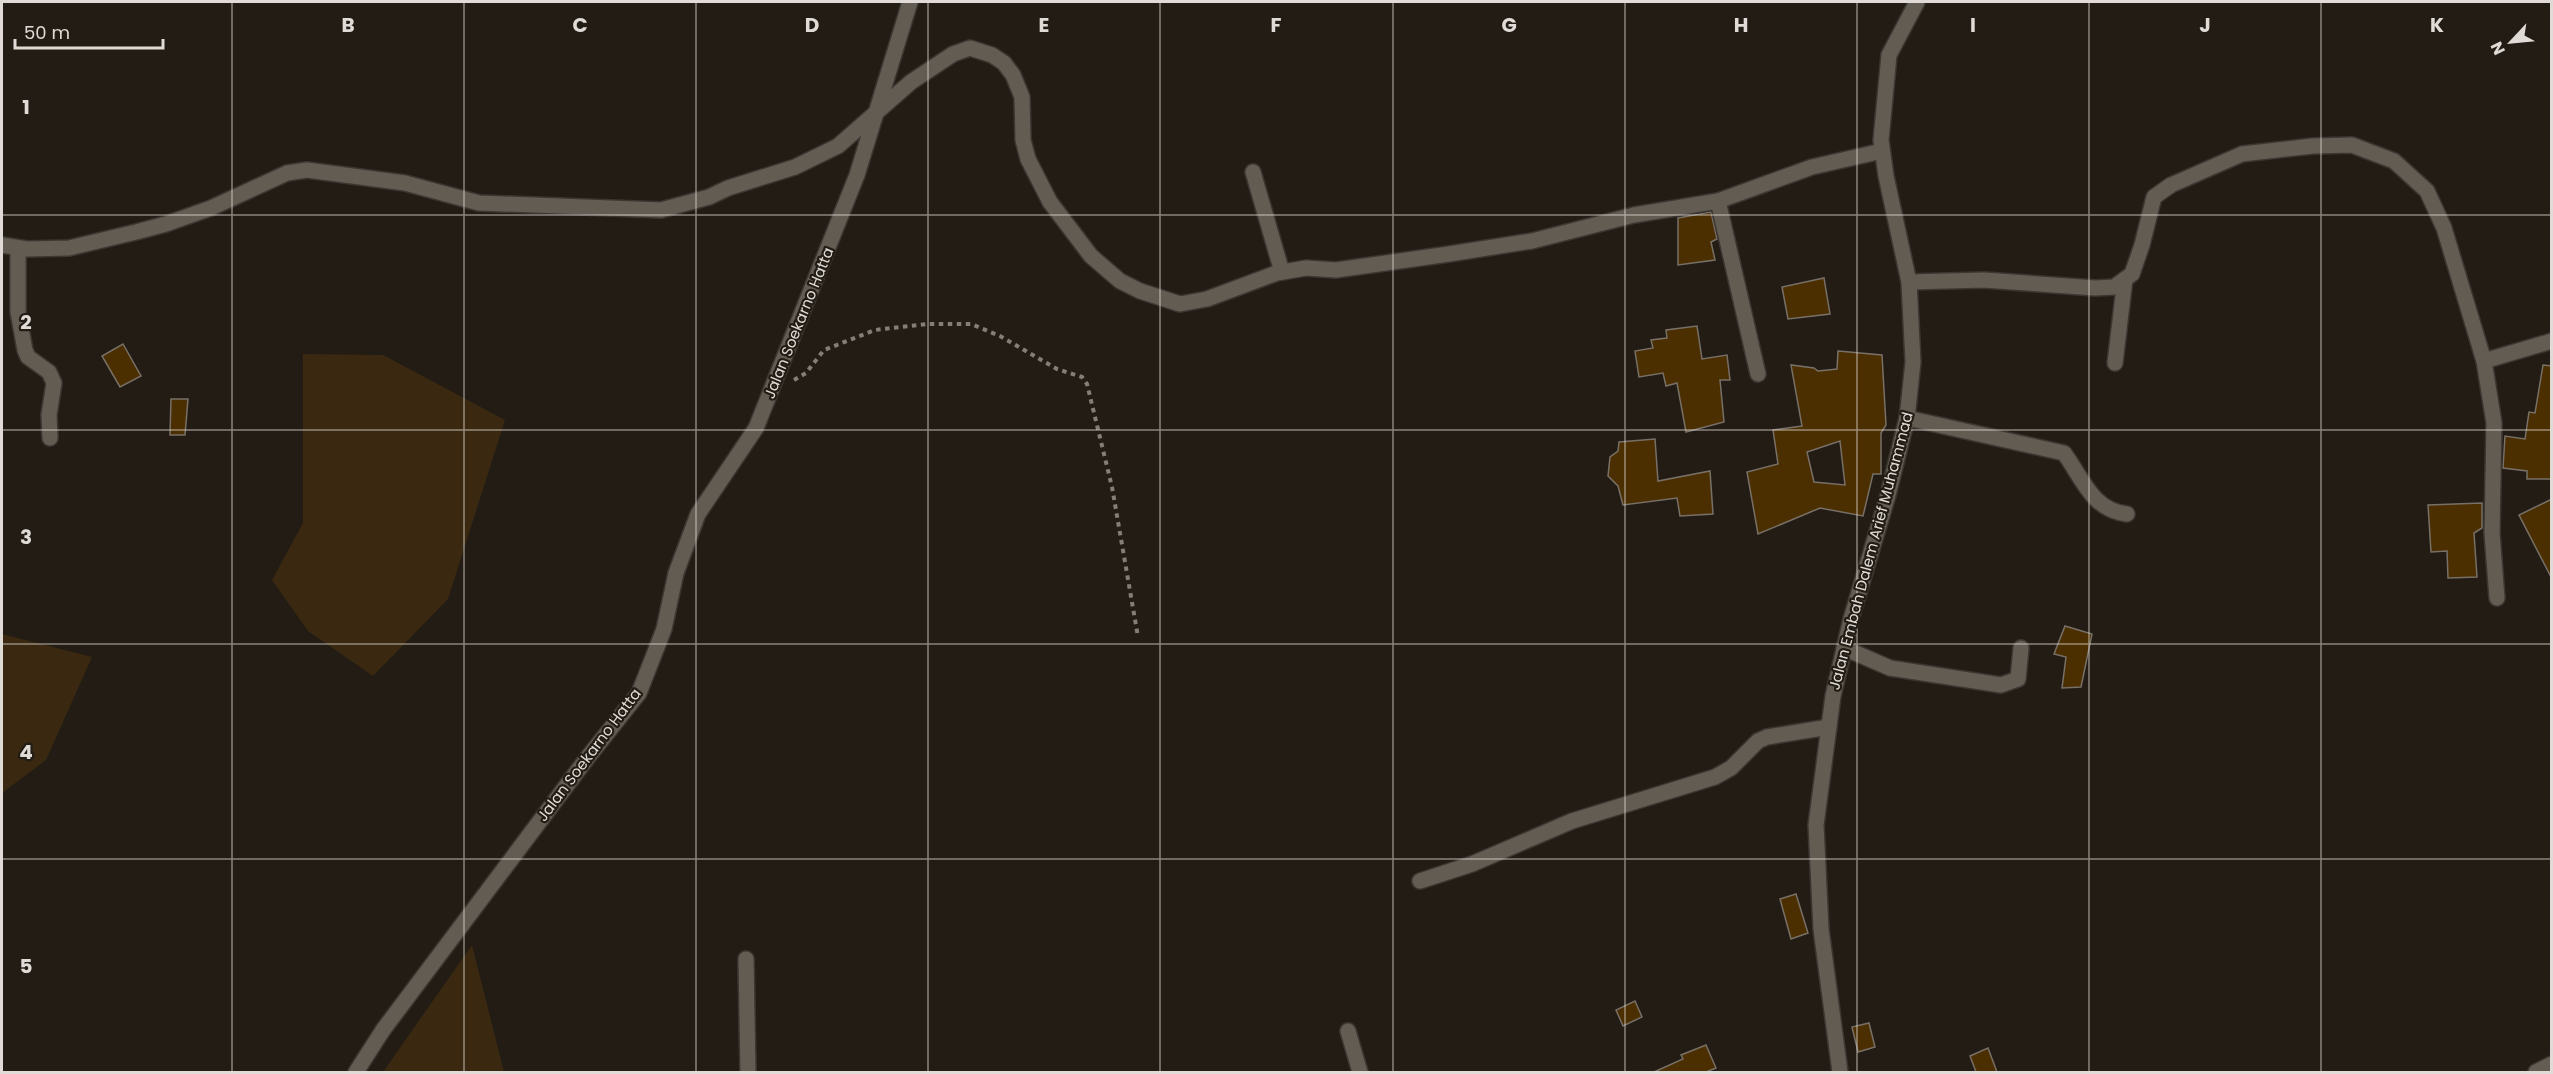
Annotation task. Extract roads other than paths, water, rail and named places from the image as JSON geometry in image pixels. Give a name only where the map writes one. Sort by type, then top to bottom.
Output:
[{"type":"street","name":"Jalan Soekarno Hatta","points":[[356,1072],[383,1030],[588,757],[639,693],[664,629],[676,573],[698,514],[756,428],[773,390],[857,175],[910,2]]},
{"type":"street","name":"Jalan Embah Dalem Arief Muhammad","points":[[1840,1072],[1821,929],[1816,825],[1833,696],[1907,418],[1913,362],[1910,282],[1881,151],[1889,56],[1917,2]]},
{"type":"street","points":[[2,245],[18,248],[69,248],[166,224],[211,208],[287,173],[307,170],[405,183],[479,203],[661,210],[710,197],[728,188],[795,167],[838,146],[875,116],[896,94],[953,54],[970,48],[992,55],[1004,63],[1013,75],[1022,97],[1023,140],[1028,159],[1046,195],[1091,256],[1120,281],[1166,300],[1189,304],[1233,291],[1282,272],[1306,268],[1336,270],[1532,241],[1634,215],[1718,201],[1812,167],[1881,151]]},
{"type":"street","points":[[1910,282],[1984,280],[2114,288],[2132,274],[2154,197],[2172,185],[2242,154],[2313,146],[2352,145],[2394,161],[2427,191],[2444,228],[2484,361],[2494,423],[2492,532],[2497,598]]},
{"type":"street","points":[[1253,172],[1282,272]]},
{"type":"street","points":[[1718,201],[1758,374]]},
{"type":"street","points":[[18,248],[18,312],[25,350],[28,357],[49,372],[54,383],[49,415],[50,438]]},
{"type":"street","points":[[2115,363],[2125,279]]},
{"type":"street","points":[[2484,361],[2552,341]]},
{"type":"street","points":[[1907,418],[2064,453],[2102,506],[2114,512],[2127,514]]},
{"type":"street","points":[[1844,648],[1890,668],[2001,685],[2018,679],[2020,648]]},
{"type":"street","points":[[1420,881],[1472,864],[1572,821],[1715,777],[1731,768],[1758,741],[1767,737],[1829,727]]},
{"type":"street","points":[[746,959],[748,1072]]},
{"type":"street","points":[[1348,1031],[1360,1072]]},
{"type":"street","points":[[2536,1072],[2552,1064]]}]
